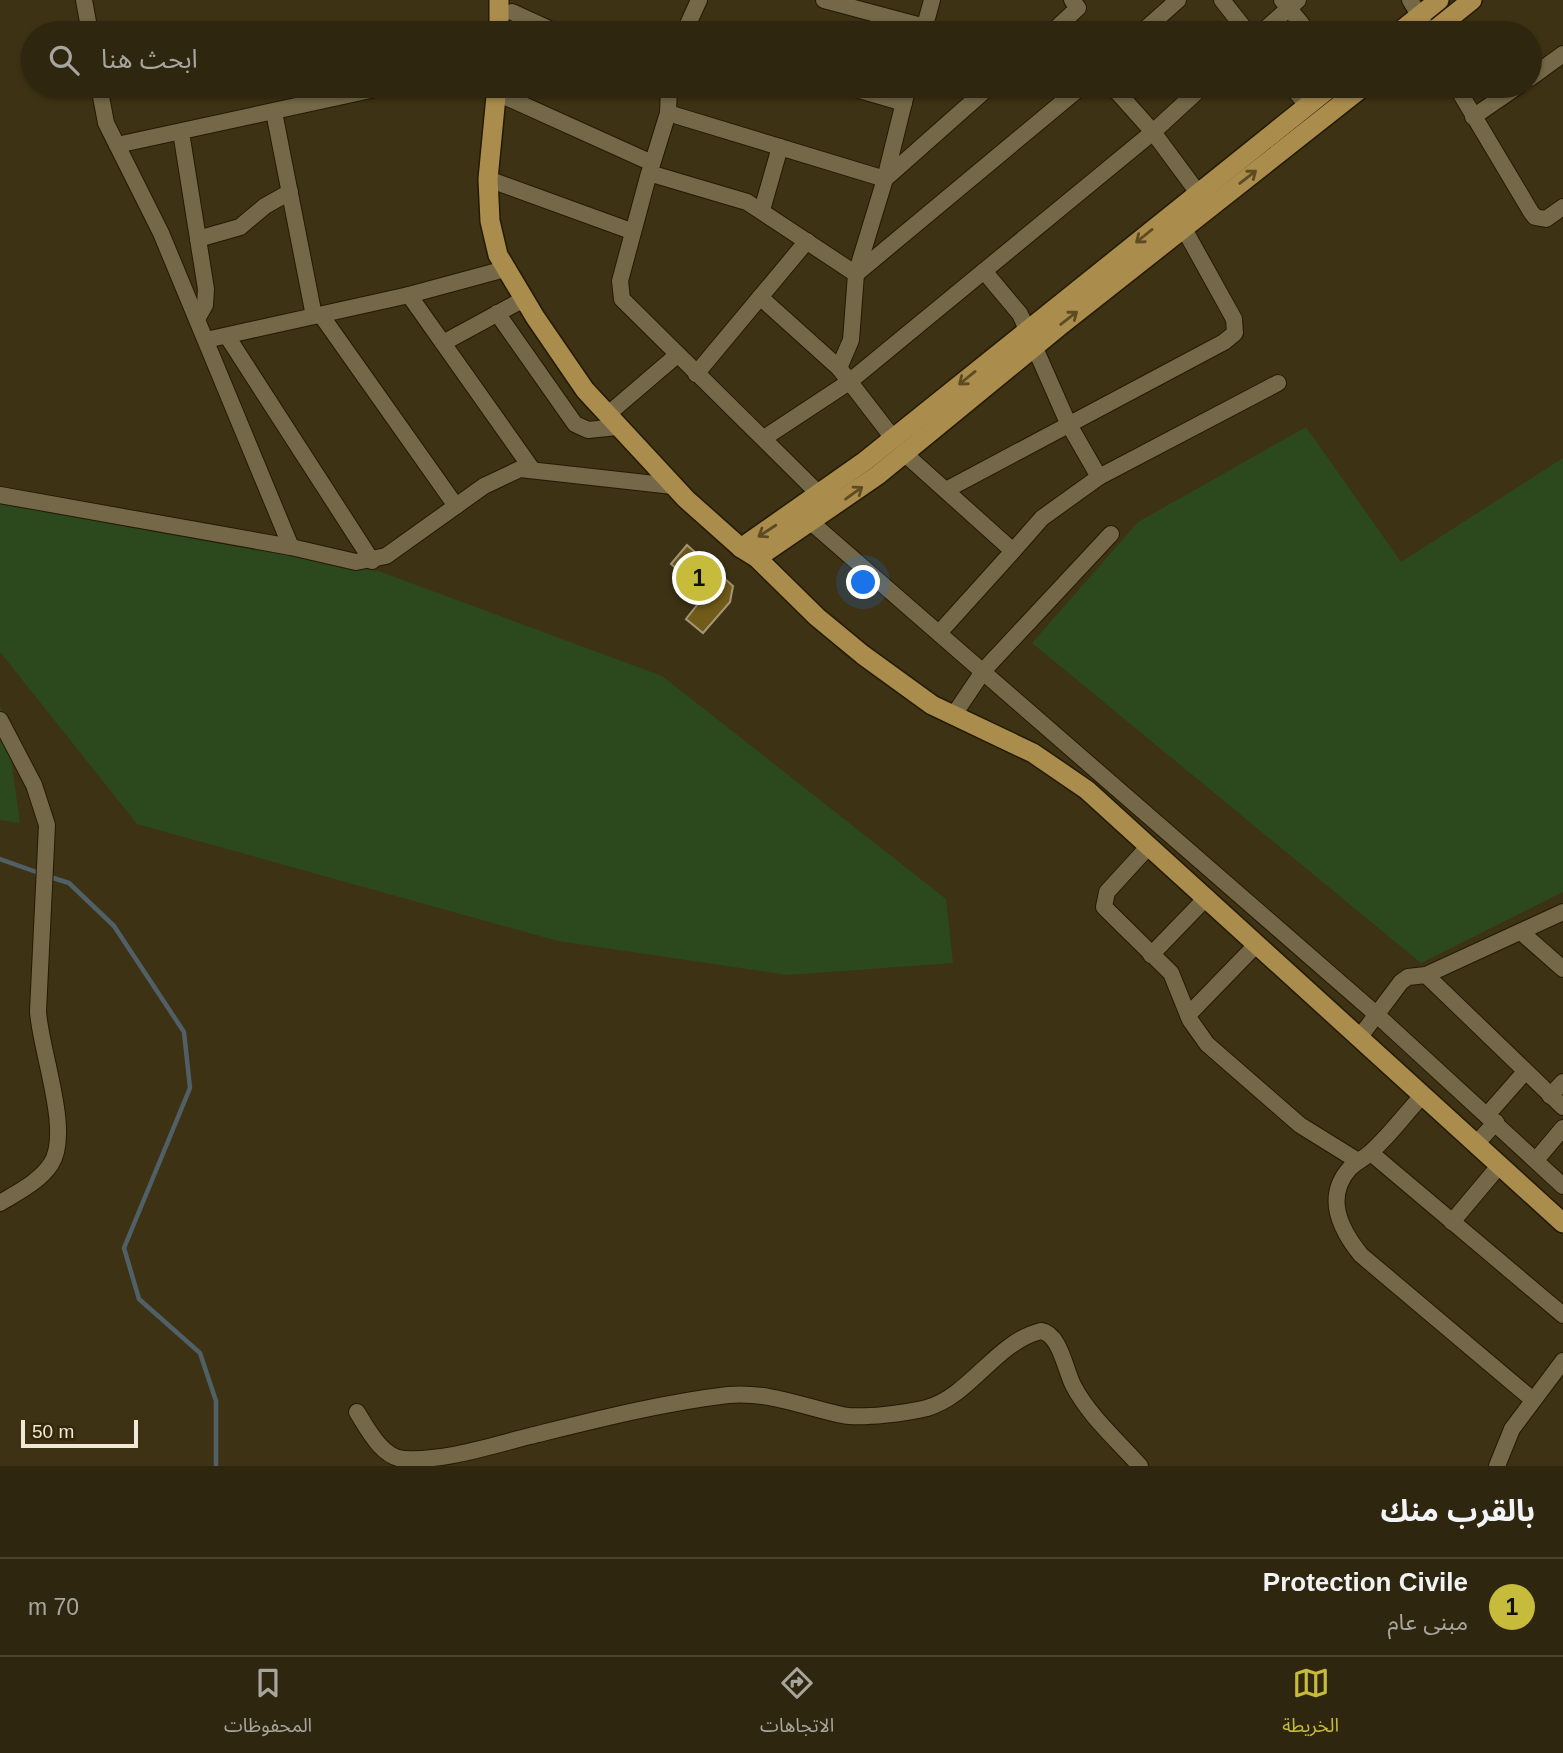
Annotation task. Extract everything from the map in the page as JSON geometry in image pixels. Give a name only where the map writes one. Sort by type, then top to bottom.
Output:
[{"type":"main road","points":[[1415,8],[1439,0]]},
{"type":"main road","points":[[1445,21],[1472,0]]},
{"type":"main road","points":[[496,98],[488,179],[490,221],[505,269],[585,390],[673,486],[817,617],[906,688],[953,716],[1033,753],[1087,790],[1117,804],[1149,846],[1562,1221]]},
{"type":"main road","points":[[1204,201],[1316,98]]},
{"type":"main road","points":[[749,553],[812,523],[872,468],[893,438],[1030,338],[1204,201],[1347,98]]},
{"type":"main road","points":[[749,553],[820,495],[905,454],[1030,338]]},
{"type":"street","points":[[84,0],[88,21]]},
{"type":"street","points":[[689,21],[699,0]]},
{"type":"street","points":[[824,0],[893,21]]},
{"type":"street","points":[[928,21],[932,0]]},
{"type":"street","points":[[1154,21],[1178,0]]},
{"type":"street","points":[[1222,0],[1239,21]]},
{"type":"street","points":[[1062,21],[1079,3]]},
{"type":"street","points":[[1273,21],[1290,3],[1301,21]]},
{"type":"street","points":[[505,14],[525,21]]},
{"type":"street","points":[[1542,69],[1563,54]]},
{"type":"street","points":[[101,98],[106,123],[161,233],[291,547]]},
{"type":"street","points":[[117,145],[336,98]]},
{"type":"street","points":[[514,98],[650,168],[747,202],[856,274]]},
{"type":"street","points":[[669,98],[668,113],[631,231],[620,295],[676,356],[764,438],[820,495]]},
{"type":"street","points":[[887,98],[904,103]]},
{"type":"street","points":[[839,368],[851,340],[856,274],[886,179],[905,98]]},
{"type":"street","points":[[886,179],[971,98]]},
{"type":"street","points":[[856,274],[1067,98]]},
{"type":"street","points":[[1123,98],[1153,132],[1204,201]]},
{"type":"street","points":[[764,438],[849,382],[1153,132],[1190,98]]},
{"type":"street","points":[[1301,98],[1307,105]]},
{"type":"street","points":[[1462,98],[1535,217],[1546,219],[1563,207]]},
{"type":"street","points":[[1472,117],[1500,98]]},
{"type":"street","points":[[274,112],[317,315],[456,506]]},
{"type":"street","points":[[668,113],[886,179]]},
{"type":"street","points":[[181,132],[207,295],[197,319]]},
{"type":"street","points":[[762,210],[780,147]]},
{"type":"street","points":[[488,179],[631,231]]},
{"type":"street","points":[[198,239],[240,228],[270,202],[290,192]]},
{"type":"street","points":[[946,490],[1212,349],[1235,333],[1234,319],[1179,220]]},
{"type":"street","points":[[696,374],[807,241]]},
{"type":"street","points":[[206,340],[409,295],[505,269]]},
{"type":"street","points":[[984,271],[1011,302],[1068,423],[1099,477]]},
{"type":"street","points":[[409,295],[532,469]]},
{"type":"street","points":[[760,297],[839,368],[893,438]]},
{"type":"street","points":[[443,343],[524,299]]},
{"type":"street","points":[[497,313],[575,424],[588,430],[612,421],[676,356]]},
{"type":"street","points":[[227,336],[372,561]]},
{"type":"street","points":[[939,633],[1042,518],[1099,477],[1278,383]]},
{"type":"street","points":[[905,454],[1013,551]]},
{"type":"street","points":[[0,495],[291,547],[356,562],[372,561],[398,549],[456,506],[509,472],[532,469],[673,486]]},
{"type":"street","points":[[812,523],[984,670],[1117,804],[1376,1014],[1563,1186]]},
{"type":"street","points":[[953,716],[984,670],[1111,534]]},
{"type":"street","points":[[0,720],[40,801],[48,838],[38,1020],[57,1114],[57,1151],[43,1174],[0,1203]]},
{"type":"street","points":[[1149,846],[1110,888],[1103,905],[1175,979],[1188,1014],[1207,1044],[1300,1125],[1364,1157],[1452,1222],[1563,1315]]},
{"type":"street","points":[[1151,955],[1207,897]]},
{"type":"street","points":[[1359,1038],[1401,982],[1408,977],[1426,975],[1563,912]]},
{"type":"street","points":[[1521,932],[1563,969]]},
{"type":"street","points":[[1188,1014],[1257,944]]},
{"type":"street","points":[[1426,975],[1524,1073],[1563,1107]]},
{"type":"street","points":[[1475,1144],[1524,1073]]},
{"type":"street","points":[[1550,1096],[1563,1082]]},
{"type":"street","points":[[1422,1096],[1349,1170],[1336,1199],[1344,1235],[1360,1255],[1533,1399]]},
{"type":"street","points":[[1536,1160],[1563,1128]]},
{"type":"street","points":[[1452,1222],[1499,1166]]},
{"type":"street","points":[[357,1412],[384,1449],[395,1457],[406,1460],[468,1452],[611,1416],[726,1396],[783,1399],[850,1416],[918,1410],[945,1399],[1015,1344],[1041,1331],[1053,1337],[1074,1386],[1092,1414],[1140,1466]]},
{"type":"street","points":[[1497,1466],[1512,1429],[1563,1361]]},
{"type":"green space","points":[[1306,427],[1401,562],[1563,458],[1563,892],[1421,963],[1032,643],[1138,522]]},
{"type":"green space","points":[[0,495],[381,572],[662,676],[946,899],[953,963],[788,975],[558,941],[137,824],[0,652]]},
{"type":"green space","points":[[0,706],[5,716],[20,823],[0,820]]},
{"type":"building","points":[[687,545],[733,586],[730,602],[703,633],[686,619],[701,600],[695,594],[701,590],[671,564]]},
{"type":"waterway","points":[[0,859],[42,874]]},
{"type":"waterway","points":[[50,877],[69,883],[114,926],[184,1032],[190,1088],[124,1248],[139,1299],[200,1353],[216,1401],[216,1466]]},
{"type":"place","name":"Protection Civile","points":[[699,578]]}]
